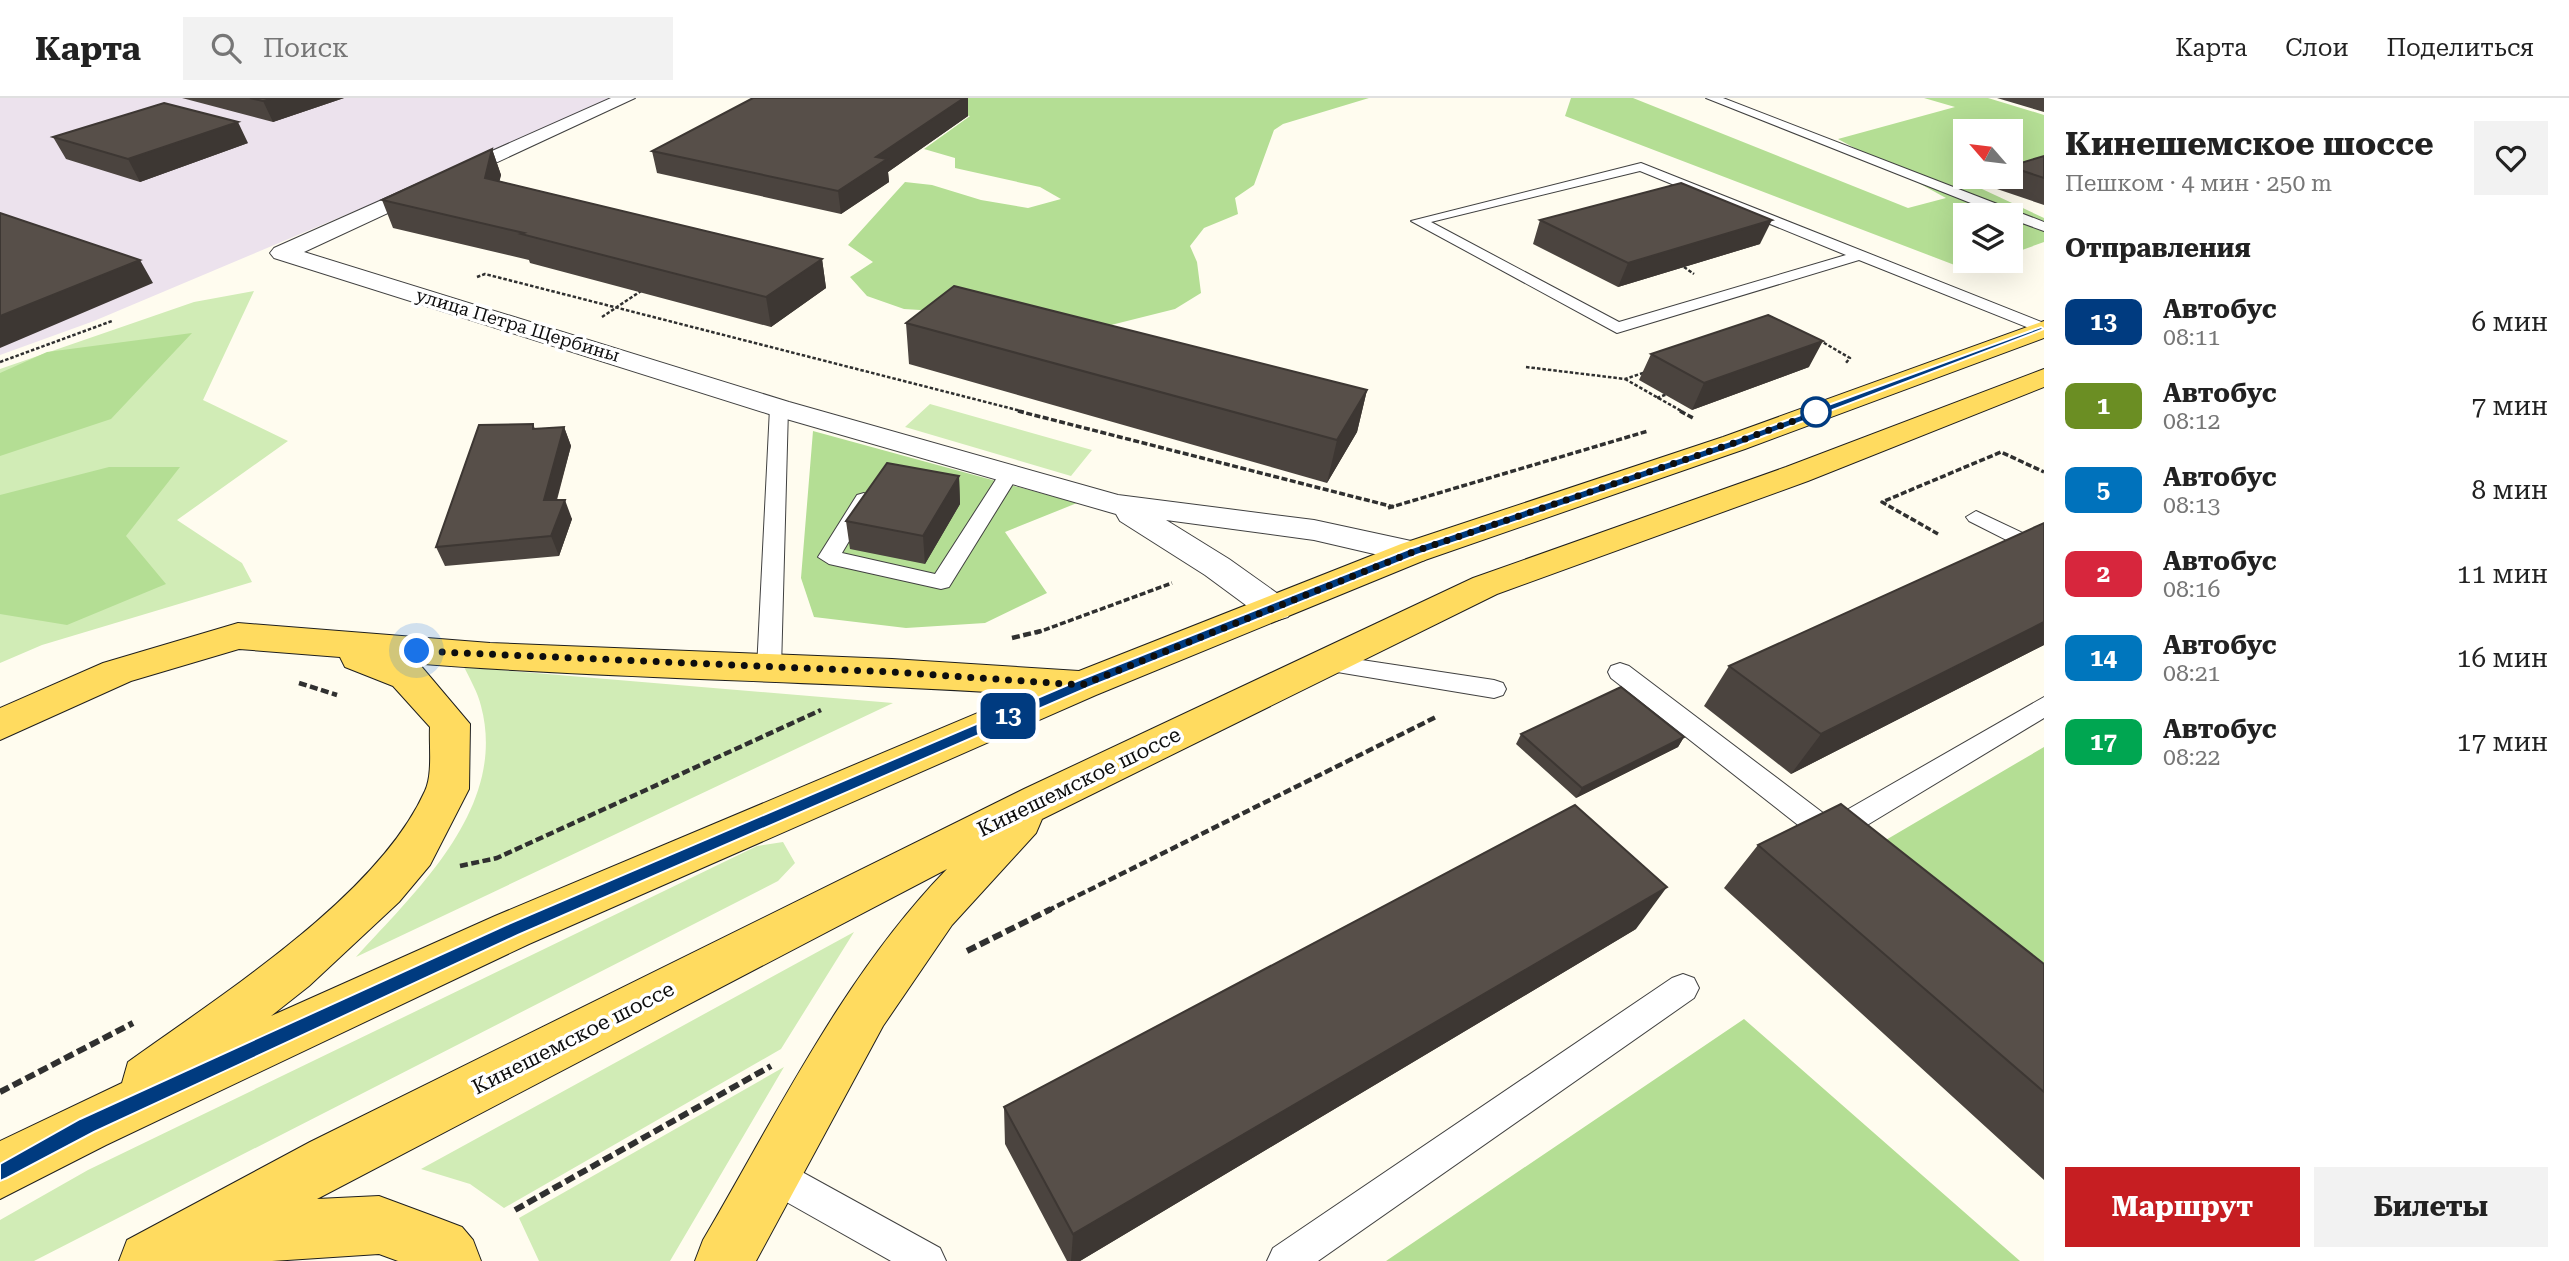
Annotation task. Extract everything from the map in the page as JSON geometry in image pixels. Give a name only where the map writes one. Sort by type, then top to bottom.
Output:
[{"type":"main road","points":[[0,1171],[87,1126],[512,930],[1082,685],[1413,552],[1734,443],[2044,329]]},
{"type":"main road","name":"Кинешемское шоссе","points":[[148,1261],[330,1162],[1040,801],[1322,662],[1485,586],[1797,474],[2044,377]]},
{"type":"main road","points":[[0,725],[117,672],[238,636],[320,644],[892,672],[1082,685]]},
{"type":"main road","points":[[87,1126],[292,971],[383,888],[414,852],[448,789],[450,724],[407,676],[320,644]]},
{"type":"main road","points":[[724,1261],[865,1010],[936,911],[1040,801]]},
{"type":"main road","points":[[204,1261],[277,1230],[379,1225],[441,1248],[452,1261]]},
{"type":"street","name":"улица Петра Щербины","points":[[626,98],[282,253],[779,408],[1115,504],[1233,522],[1314,530],[1413,552]]},
{"type":"street","name":"улица Петра Щербины","points":[[1115,504],[1217,567],[1275,608]]},
{"type":"lane","points":[[1712,98],[2044,227]]},
{"type":"lane","points":[[1857,256],[1617,328],[1418,221],[1642,167],[1857,256],[2044,329]]},
{"type":"lane","points":[[769,668],[779,408]]},
{"type":"lane","points":[[877,479],[829,557],[941,582],[1009,474]]},
{"type":"lane","points":[[1976,517],[2044,552]]},
{"type":"lane","points":[[1322,662],[1494,689]]},
{"type":"lane","points":[[1620,672],[1862,860]]},
{"type":"lane","points":[[1830,834],[2044,706]]},
{"type":"lane","points":[[1300,1257],[1684,988]]},
{"type":"lane","points":[[773,1174],[927,1261]]},
{"type":"path","points":[[432,299],[485,274],[1394,507]]},
{"type":"path","points":[[0,362],[112,321]]},
{"type":"path","points":[[1808,335],[1850,358],[1848,363],[1835,368]]},
{"type":"path","points":[[1625,379],[1694,419],[1682,422]]},
{"type":"path","points":[[1657,397],[1676,391]]},
{"type":"path","points":[[1314,530],[1657,429]]},
{"type":"path","points":[[1938,534],[1882,502],[2001,452],[2044,472]]},
{"type":"path","points":[[1000,639],[1025,637],[1217,567]]},
{"type":"path","points":[[287,680],[342,696]]},
{"type":"path","points":[[960,955],[1494,689]]},
{"type":"path","points":[[451,869],[497,858],[833,705]]},
{"type":"path","points":[[0,1092],[142,1018]]},
{"type":"path","points":[[515,1210],[778,1062]]},
{"type":"shaded area","points":[[0,98],[614,98],[483,157],[94,321],[0,355]]},
{"type":"green space","points":[[967,98],[1369,98],[1283,124],[1274,130],[1254,185],[1235,198],[1238,214],[1204,228],[1190,246],[1197,262],[1201,293],[1175,309],[1091,330],[952,312],[904,309],[867,296],[850,277],[873,262],[848,245],[905,182],[932,185],[981,200],[1028,208],[1061,199],[1040,187],[955,168],[955,158],[924,149],[970,116],[945,112]]},
{"type":"green space","points":[[1571,98],[1633,98],[1908,208],[1946,198],[1838,139],[1955,107],[1924,98],[1988,98],[2044,115],[2044,158],[2023,164],[2023,119],[1953,119],[1953,189],[1982,189],[2012,203],[1953,203],[1953,264],[1565,116]]},
{"type":"green space","points":[[2023,208],[2044,218],[2044,242],[2023,250]]},
{"type":"green space","points":[[254,291],[203,400],[288,441],[177,520],[242,563],[252,582],[42,645],[0,663],[0,369],[194,302]]},
{"type":"green space","points":[[192,333],[111,419],[0,456],[0,373],[47,352]]},
{"type":"green space","points":[[930,404],[1092,450],[1071,476],[905,427]]},
{"type":"green space","points":[[813,431],[1077,503],[1005,532],[1047,593],[985,623],[906,628],[814,617],[801,578]]},
{"type":"green space","points":[[109,467],[180,467],[126,536],[166,584],[67,625],[0,614],[0,495]]},
{"type":"green space","points":[[464,667],[893,703],[356,957],[429,875],[452,844],[469,812],[481,778],[486,743],[480,701]]},
{"type":"green space","points":[[2044,747],[2044,978],[1879,844]]},
{"type":"green space","points":[[783,842],[795,863],[778,881],[34,1261],[0,1261],[0,1220],[88,1170],[757,846]]},
{"type":"green space","points":[[854,932],[781,1049],[504,1208],[470,1184],[421,1169]]},
{"type":"green space","points":[[1744,1019],[2020,1261],[1386,1261]]},
{"type":"green space","points":[[784,1067],[670,1261],[539,1261],[519,1218]]},
{"type":"building","points":[[250,98],[274,98],[263,101]]},
{"type":"building","points":[[753,98],[964,98],[876,157],[887,159],[838,191],[652,151]]},
{"type":"building","points":[[164,103],[238,122],[128,159],[53,137]]},
{"type":"building","points":[[492,149],[485,178],[822,259],[766,297],[521,234],[524,233],[382,200]]},
{"type":"building","points":[[2044,156],[2044,178],[2023,171],[2023,162]]},
{"type":"building","points":[[1681,183],[1772,220],[1628,263],[1540,220]]},
{"type":"building","points":[[0,213],[140,260],[0,316]]},
{"type":"building","points":[[954,286],[1367,390],[1337,440],[906,323]]},
{"type":"building","points":[[1768,315],[1823,341],[1704,383],[1651,354]]},
{"type":"building","points":[[533,424],[533,429],[564,427],[544,500],[565,500],[551,536],[436,547],[479,425]]},
{"type":"building","points":[[887,463],[959,476],[923,536],[846,521]]},
{"type":"building","points":[[2044,523],[2044,622],[1821,734],[1729,666]]},
{"type":"building","points":[[1621,687],[1684,737],[1582,788],[1521,734]]},
{"type":"building","points":[[1841,804],[2044,964],[2044,1092],[1758,845]]},
{"type":"building","points":[[1575,805],[1667,887],[1073,1234],[1004,1107]]},
{"type":"bus line","name":"13","points":[[0,1171],[87,1126],[512,930],[1082,685],[1413,552],[1734,443],[2044,329]]},
{"type":"route","points":[[417,651],[892,672],[1082,685],[1413,552],[1823,410],[1816,412]]}]
